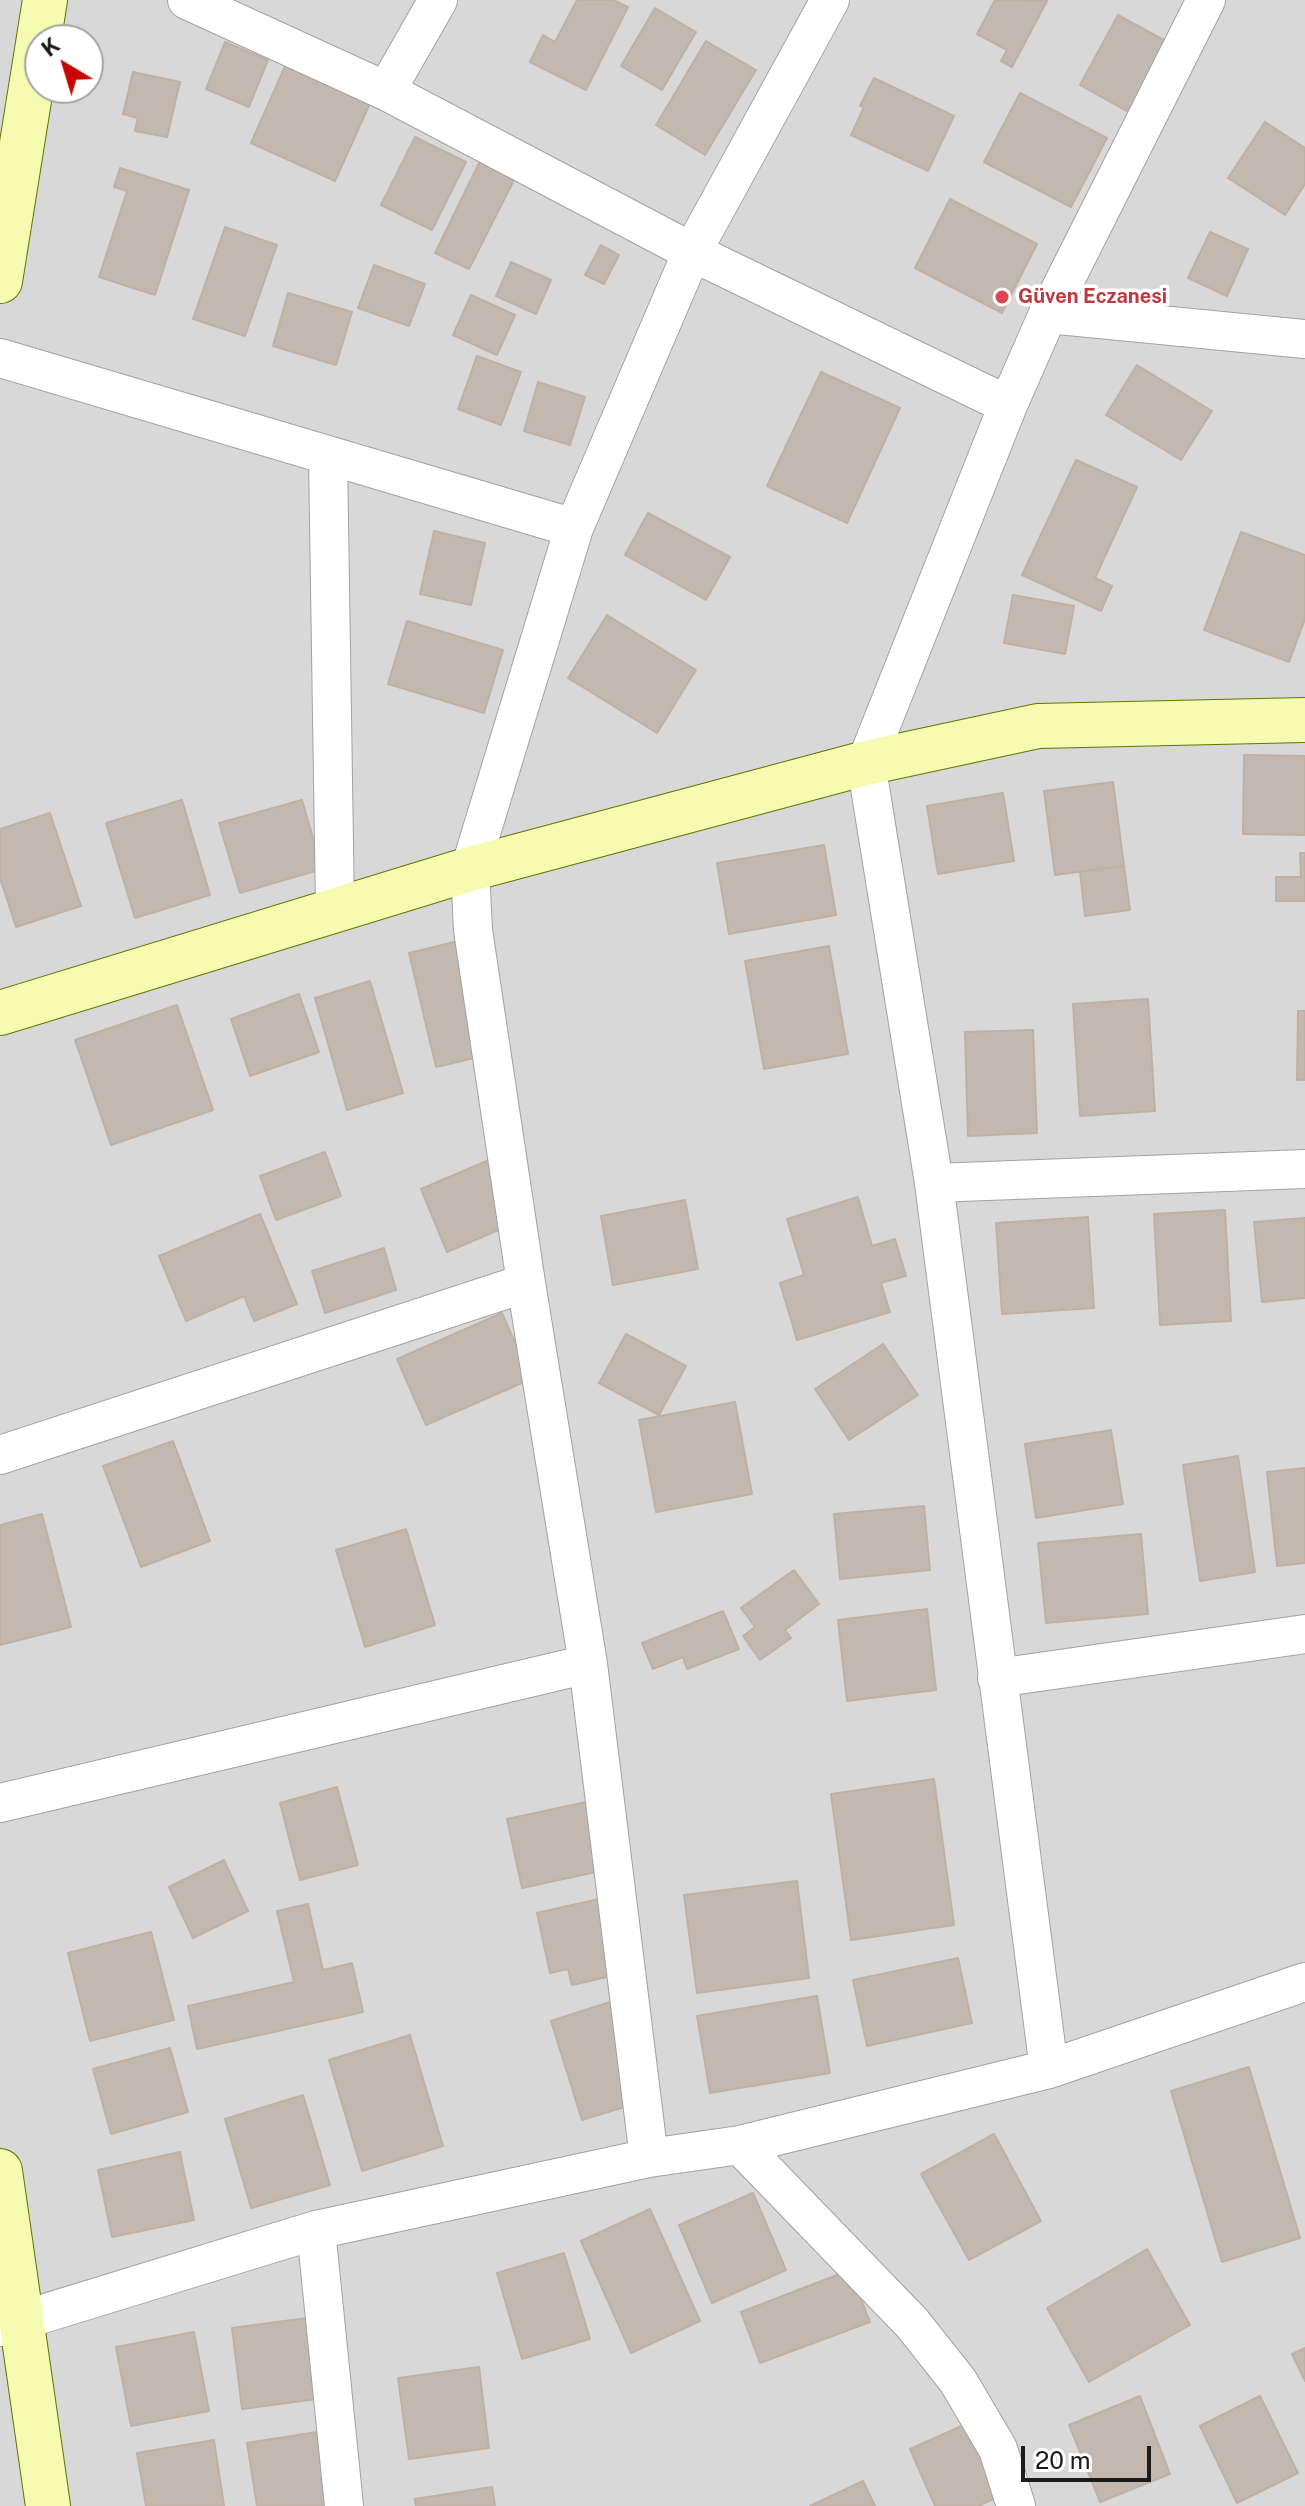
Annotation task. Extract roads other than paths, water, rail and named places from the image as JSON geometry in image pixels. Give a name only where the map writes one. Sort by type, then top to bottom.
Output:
[{"type":"street","points":[[0,281],[45,0]]},
{"type":"street","points":[[187,0],[386,91],[692,252],[1008,405]]},
{"type":"street","points":[[386,91],[438,0]]},
{"type":"street","points":[[649,2158],[588,1664],[473,930],[470,869],[574,528],[692,252],[830,0]]},
{"type":"street","points":[[1049,2069],[934,1183],[866,763],[1008,405],[1048,314],[1206,0]]},
{"type":"street","points":[[1048,314],[1305,339]]},
{"type":"street","points":[[0,358],[574,528]]},
{"type":"street","points":[[328,456],[335,909]]},
{"type":"street","points":[[0,1013],[470,869],[866,763],[1038,726],[1305,720]]},
{"type":"street","points":[[934,1183],[1305,1169]]},
{"type":"street","points":[[0,1455],[526,1283]]},
{"type":"street","points":[[997,1678],[1305,1634]]},
{"type":"street","points":[[0,1803],[588,1664]]},
{"type":"street","points":[[11,2325],[316,2230],[649,2158],[740,2145],[1049,2069],[1305,1982]]},
{"type":"street","points":[[740,2145],[912,2323],[958,2381],[998,2449],[1016,2506]]},
{"type":"street","points":[[0,2171],[11,2325],[48,2506]]},
{"type":"street","points":[[316,2230],[344,2506]]},
{"type":"place","name":"Güven Eczanesi","points":[[1002,297]]}]
